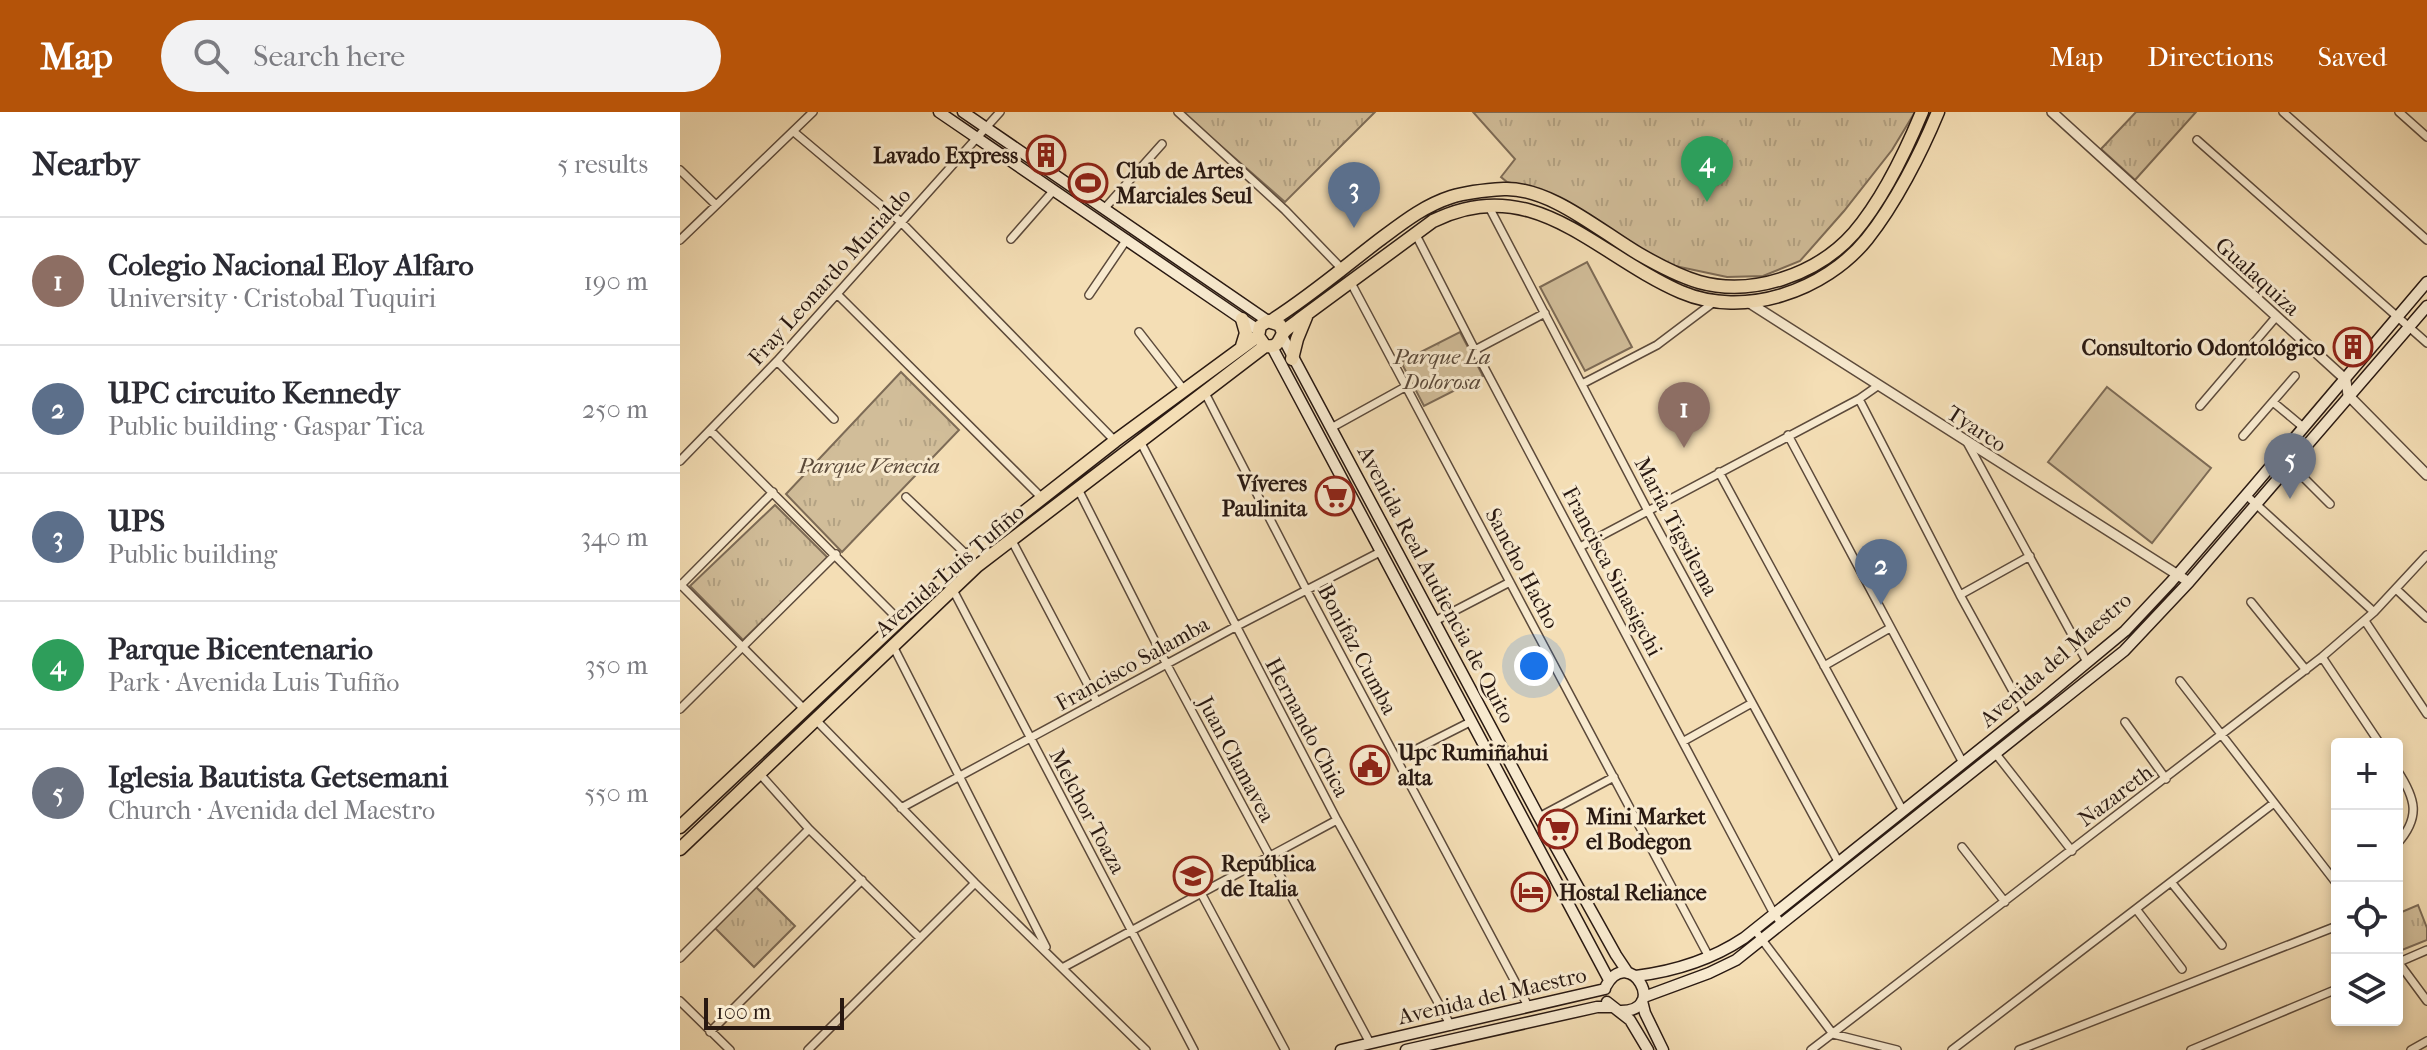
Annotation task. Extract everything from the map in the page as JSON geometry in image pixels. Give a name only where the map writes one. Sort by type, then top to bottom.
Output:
[{"type":"main road","name":"Avenida Real Audiencia de Quito","points":[[939,112],[1265,333]]},
{"type":"main road","name":"Avenida Real Audiencia de Quito","points":[[963,112],[1104,209],[1265,333],[1550,869],[1607,985]]},
{"type":"main road","name":"Avenida Luis Tufiño","points":[[848,678],[892,644],[952,588],[972,561],[1011,539],[1205,393],[1265,333],[1410,218],[1451,197],[1508,188],[1540,195],[1572,211],[1633,250],[1700,282],[1728,286],[1761,284],[1803,272],[1841,246],[1869,213],[1922,112]]},
{"type":"main road","points":[[1265,333],[1280,342],[1283,335],[1309,312],[1415,233],[1453,212],[1488,205],[1504,204],[1551,217],[1684,293],[1716,300],[1748,302],[1771,298],[1810,284],[1839,265],[1866,240],[1893,200],[1938,112]]},
{"type":"main road","points":[[1375,243],[1384,255]]},
{"type":"main road","points":[[1625,262],[1633,250]]},
{"type":"main road","name":"Avenida del Maestro","points":[[1632,975],[1685,967],[1726,950],[1839,863],[2125,631],[2177,575],[2427,282]]},
{"type":"main road","name":"Avenida del Maestro","points":[[1643,999],[1736,960],[2124,651],[2189,582],[2427,306]]},
{"type":"main road","points":[[1292,359],[1302,324],[1309,312]]},
{"type":"main road","points":[[1241,348],[1246,333],[1242,319]]},
{"type":"main road","points":[[1265,333],[1280,325],[1283,335]]},
{"type":"main road","name":"Avenida Luis Tufiño","points":[[680,827],[768,755],[848,678],[899,620],[972,561],[1042,498],[1151,414],[1265,333]]},
{"type":"main road","name":"Avenida Real Audiencia de Quito","points":[[1283,335],[1292,359],[1539,817],[1616,955],[1632,975]]},
{"type":"main road","points":[[1151,414],[1158,428]]},
{"type":"main road","points":[[2143,611],[2154,620]]},
{"type":"main road","points":[[2043,699],[2052,711]]},
{"type":"main road","name":"Avenida Luis Tufiño","points":[[680,849],[759,773],[768,755]]},
{"type":"main road","points":[[1945,777],[1954,788]]},
{"type":"main road","points":[[1857,847],[1865,858]]},
{"type":"main road","points":[[1550,869],[1564,861]]},
{"type":"main road","points":[[1648,1050],[1635,1026],[1607,1002],[1607,985],[1621,973],[1632,975],[1642,984],[1645,1013],[1663,1050]]},
{"type":"main road","name":"Avenida del Maestro","points":[[1341,1050],[1451,1026],[1607,985]]},
{"type":"main road","points":[[1616,1009],[1633,1010],[1643,999]]},
{"type":"main road","name":"Avenida del Maestro","points":[[1412,1049],[1597,1007],[1616,1009]]},
{"type":"main road","points":[[1412,1049],[1415,1034]]},
{"type":"street","points":[[680,240],[813,112]]},
{"type":"street","name":"Fray Leonardo Murialdo","points":[[680,461],[838,295],[1000,112]]},
{"type":"street","points":[[1178,112],[1285,210],[1342,269]]},
{"type":"street","name":"Gualaquiza","points":[[2052,112],[2344,378]]},
{"type":"street","points":[[2283,112],[2427,240]]},
{"type":"street","points":[[2399,112],[2427,137]]},
{"type":"street","points":[[794,132],[902,223],[1115,441]]},
{"type":"street","points":[[2197,140],[2427,343]]},
{"type":"street","points":[[1104,209],[1162,144]]},
{"type":"street","points":[[680,170],[716,205]]},
{"type":"street","points":[[1011,239],[1054,190]]},
{"type":"street","name":"Maria Tigsilema","points":[[1488,205],[1648,511],[1839,863]]},
{"type":"street","name":"Francisca Sinasigchi","points":[[1415,233],[1782,924]]},
{"type":"street","points":[[1089,295],[1127,239]]},
{"type":"street","name":"Sancho Hacho","points":[[1350,281],[1709,957]]},
{"type":"street","points":[[838,295],[1042,498]]},
{"type":"street","points":[[1582,384],[1657,345],[1716,300]]},
{"type":"street","name":"Tyarco","points":[[1748,302],[2189,582]]},
{"type":"street","points":[[1475,350],[1545,313]]},
{"type":"street","points":[[2200,406],[2276,317]]},
{"type":"street","points":[[1139,332],[1184,390]]},
{"type":"street","points":[[777,361],[834,419]]},
{"type":"street","points":[[2243,436],[2295,376]]},
{"type":"street","points":[[2344,378],[2348,395],[2427,475]]},
{"type":"street","points":[[1580,547],[1859,399],[1879,385]]},
{"type":"street","points":[[1331,428],[1405,387]]},
{"type":"street","name":"Bonifaz Cumba","points":[[1205,393],[1528,1006]]},
{"type":"street","points":[[1859,399],[2025,713]]},
{"type":"street","points":[[2273,402],[2303,427]]},
{"type":"street","points":[[711,431],[899,620]]},
{"type":"street","points":[[1788,435],[1963,763]]},
{"type":"street","name":"Hernando Chica","points":[[1140,441],[1337,820],[1451,1026]]},
{"type":"street","points":[[1968,444],[2087,662]]},
{"type":"street","points":[[2290,464],[2330,504]]},
{"type":"street","points":[[1719,472],[1903,811]]},
{"type":"street","name":"Juan Clamavea","points":[[1078,489],[1167,665],[1370,1043]]},
{"type":"street","points":[[773,492],[680,585],[975,883],[1146,1050]]},
{"type":"street","points":[[2246,495],[2374,612]]},
{"type":"street","points":[[906,497],[972,561]]},
{"type":"street","points":[[1011,539],[1097,702]]},
{"type":"street","name":"Francisco Salamba","points":[[901,808],[1382,551]]},
{"type":"street","points":[[680,709],[836,554]]},
{"type":"street","name":"Nazareth","points":[[1811,1050],[2306,670],[2365,621],[2427,555]]},
{"type":"street","points":[[1960,595],[2030,556]]},
{"type":"street","points":[[1435,621],[1510,582]]},
{"type":"street","name":"Melchor Toaza","points":[[952,588],[1194,1050]]},
{"type":"street","points":[[2396,589],[2427,618]]},
{"type":"street","points":[[2251,602],[2306,670]]},
{"type":"street","points":[[2365,621],[2427,714]]},
{"type":"street","points":[[1824,666],[1890,628]]},
{"type":"street","points":[[892,644],[1048,952]]},
{"type":"street","points":[[2322,657],[2376,738]]},
{"type":"street","points":[[2180,681],[2335,882]]},
{"type":"street","points":[[1684,741],[1752,703]]},
{"type":"street","points":[[1397,759],[1472,721]]},
{"type":"street","points":[[2125,722],[2166,779]]},
{"type":"street","points":[[1996,754],[2072,851]]},
{"type":"street","points":[[759,773],[809,829],[920,938]]},
{"type":"street","points":[[1539,817],[1614,777]]},
{"type":"street","points":[[2403,781],[2414,806],[2409,829],[2403,836]]},
{"type":"street","points":[[1952,1050],[2274,803]]},
{"type":"street","points":[[1064,967],[1337,820]]},
{"type":"street","points":[[680,958],[809,829]]},
{"type":"street","points":[[1962,847],[2005,902]]},
{"type":"street","points":[[710,1032],[862,880]]},
{"type":"street","points":[[2171,882],[2222,945]]},
{"type":"street","points":[[808,1050],[975,883]]},
{"type":"street","points":[[1201,893],[1285,1050]]},
{"type":"street","points":[[2136,909],[2182,969]]},
{"type":"street","points":[[2019,1050],[2331,928]]},
{"type":"street","points":[[1754,929],[1833,1034],[1897,1050]]},
{"type":"street","points":[[2403,961],[2427,950]]},
{"type":"street","points":[[2403,970],[2427,1001]]},
{"type":"street","points":[[2191,1050],[2331,992]]},
{"type":"street","points":[[680,1001],[730,1050]]},
{"type":"street","points":[[1966,1040],[1972,1050]]},
{"type":"street","points":[[2411,1050],[2427,1041]]},
{"type":"green space","points":[[1182,112],[1375,112],[1285,202]]},
{"type":"green space","points":[[1473,112],[1915,112],[1892,150],[1800,261],[1763,276],[1727,277],[1661,263],[1547,192],[1507,182],[1501,177],[1515,159]]},
{"type":"green space","points":[[2136,112],[2196,112],[2135,180],[2101,149]]},
{"type":"green space","points":[[1587,262],[1632,347],[1585,371],[1540,287]]},
{"type":"green space","name":"Parque La Dolorosa","points":[[1460,332],[1483,376],[1424,406],[1401,362]]},
{"type":"green space","name":"Parque Venecia","points":[[901,372],[959,430],[842,552],[786,494]]},
{"type":"green space","points":[[2107,387],[2211,468],[2152,543],[2048,462]]},
{"type":"green space","points":[[775,505],[828,558],[743,640],[690,586]]},
{"type":"green space","points":[[753,884],[795,926],[754,967],[712,925]]},
{"type":"green space","points":[[2418,905],[2427,928],[2427,940],[2403,950],[2403,911]]},
{"type":"place","name":"Lavado Express","points":[[1046,155]]},
{"type":"place","name":"Club de Artes Marciales Seul","points":[[1088,183]]},
{"type":"place","name":"Parque Bicentenario","points":[[1707,202]]},
{"type":"place","name":"UPS","points":[[1354,228]]},
{"type":"place","name":"Consultorio Odontológico","points":[[2353,347]]},
{"type":"place","name":"Colegio Nacional Eloy Alfaro","points":[[1684,448]]},
{"type":"place","name":"Víveres Paulinita","points":[[1335,496]]},
{"type":"place","name":"Iglesia Bautista Getsemani","points":[[2290,499]]},
{"type":"place","name":"UPC circuito Kennedy","points":[[1881,605]]},
{"type":"place","name":"Upc Rumiñahui alta","points":[[1370,765]]},
{"type":"place","name":"Mini Market el Bodegon","points":[[1558,829]]},
{"type":"place","name":"República de Italia","points":[[1193,876]]},
{"type":"place","name":"Hostal Reliance","points":[[1531,892]]}]
